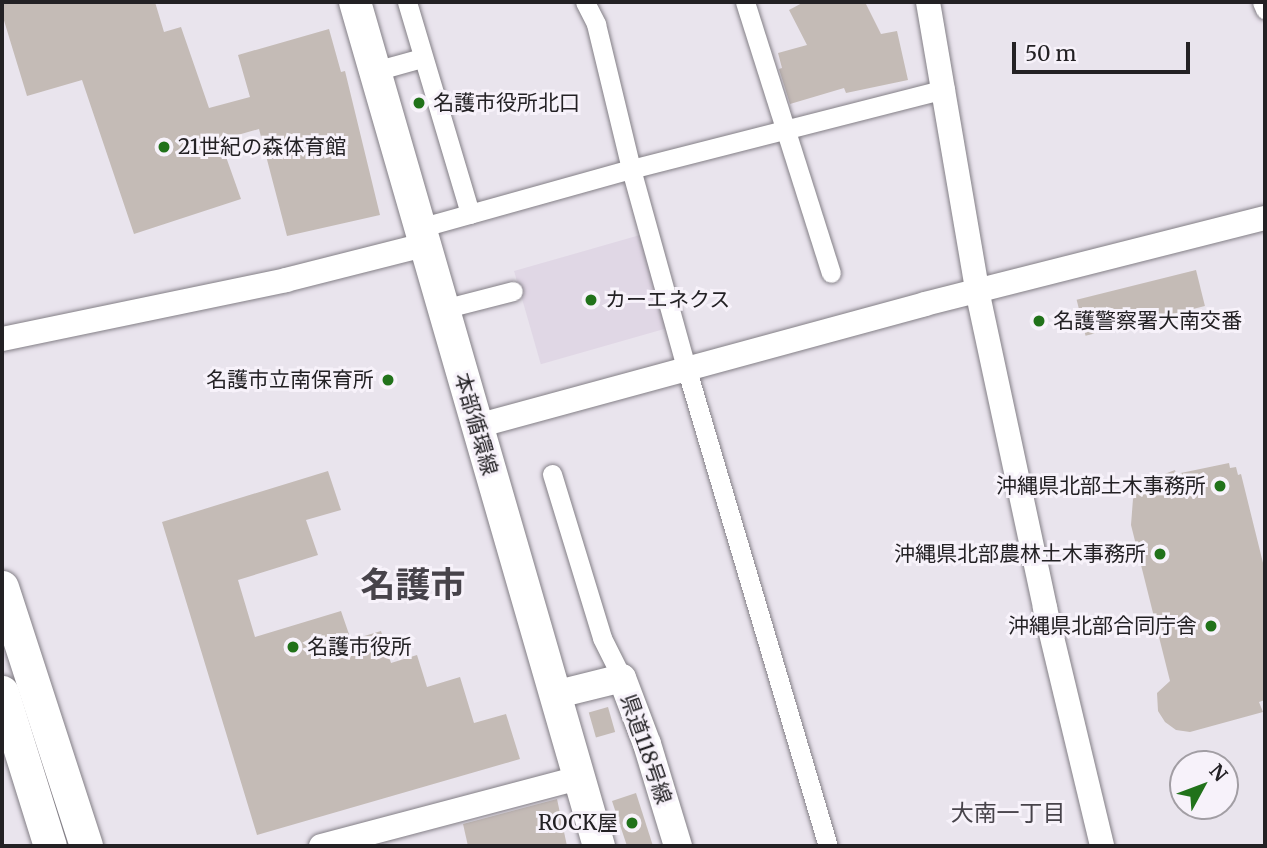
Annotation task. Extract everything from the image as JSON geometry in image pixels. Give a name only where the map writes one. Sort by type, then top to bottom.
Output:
[{"type":"highway","points":[[2,587],[86,846]]},
{"type":"highway","points":[[2,692],[50,846]]},
{"type":"main road","name":"本部循環線","points":[[355,2],[599,846]]},
{"type":"main road","name":"県道118号線","points":[[554,695],[622,678],[647,744],[678,846]]},
{"type":"street","points":[[407,2],[470,214]]},
{"type":"street","points":[[586,2],[596,24],[631,169],[686,367],[828,846]]},
{"type":"street","points":[[745,2],[831,273]]},
{"type":"street","points":[[928,2],[945,89],[977,290],[1045,608],[1102,846]]},
{"type":"street","points":[[1262,2],[1265,9]]},
{"type":"street","points":[[374,71],[422,58]]},
{"type":"street","points":[[2,338],[286,280],[421,237],[470,214],[631,169],[945,89]]},
{"type":"street","points":[[477,426],[977,290],[1265,218]]},
{"type":"street","points":[[443,309],[513,291]]},
{"type":"street","points":[[552,474],[602,638],[622,678]]},
{"type":"street","points":[[321,846],[578,779]]},
{"type":"shaded area","name":"カーエネクス","points":[[640,235],[667,328],[541,364],[514,271]]},
{"type":"building","name":"21世紀の森体育館","points":[[2,2],[155,2],[164,32],[181,27],[209,108],[250,97],[238,55],[329,29],[341,72],[345,71],[380,215],[287,236],[259,129],[220,140],[241,199],[134,234],[82,80],[27,96],[2,14]]},
{"type":"building","points":[[804,2],[865,2],[881,34],[897,31],[908,80],[846,93],[844,88],[790,104],[779,69],[782,68],[778,53],[807,45],[789,10]]},
{"type":"building","points":[[1196,270],[1205,306],[1086,336],[1077,300]]},
{"type":"building","name":"沖縄県北部合同庁舎","points":[[1229,463],[1230,468],[1236,467],[1238,475],[1241,474],[1265,571],[1265,700],[1259,702],[1263,712],[1190,732],[1176,730],[1165,722],[1158,711],[1157,693],[1170,681],[1131,525],[1133,499],[1146,481],[1175,470],[1176,474]]},
{"type":"building","name":"名護市役所","points":[[328,471],[341,510],[306,520],[318,555],[238,580],[255,637],[341,611],[351,640],[381,631],[391,663],[417,655],[427,687],[460,677],[474,723],[506,714],[520,759],[257,835],[162,522]]},
{"type":"building","points":[[608,707],[615,732],[596,738],[589,713]]},
{"type":"building","name":"ROCK屋","points":[[636,793],[653,846],[627,846],[612,801]]},
{"type":"building","points":[[557,799],[567,846],[468,846],[463,824]]},
{"type":"place","name":"名護市役所北口","points":[[419,103]]},
{"type":"place","name":"21世紀の森体育館","points":[[164,147]]},
{"type":"place","name":"カーエネクス","points":[[591,300]]},
{"type":"place","name":"名護警察署大南交番","points":[[1039,321]]},
{"type":"place","name":"名護市立南保育所","points":[[388,380]]},
{"type":"place","name":"沖縄県北部土木事務所","points":[[1220,486]]},
{"type":"place","name":"沖縄県北部農林土木事務所","points":[[1160,554]]},
{"type":"place","name":"沖縄県北部合同庁舎","points":[[1211,626]]},
{"type":"place","name":"名護市役所","points":[[293,647]]},
{"type":"place","name":"ROCK屋","points":[[632,823]]},
{"type":"district","name":"名護市","points":[[413,585]]},
{"type":"district","name":"大南一丁目","points":[[1008,813]]}]
